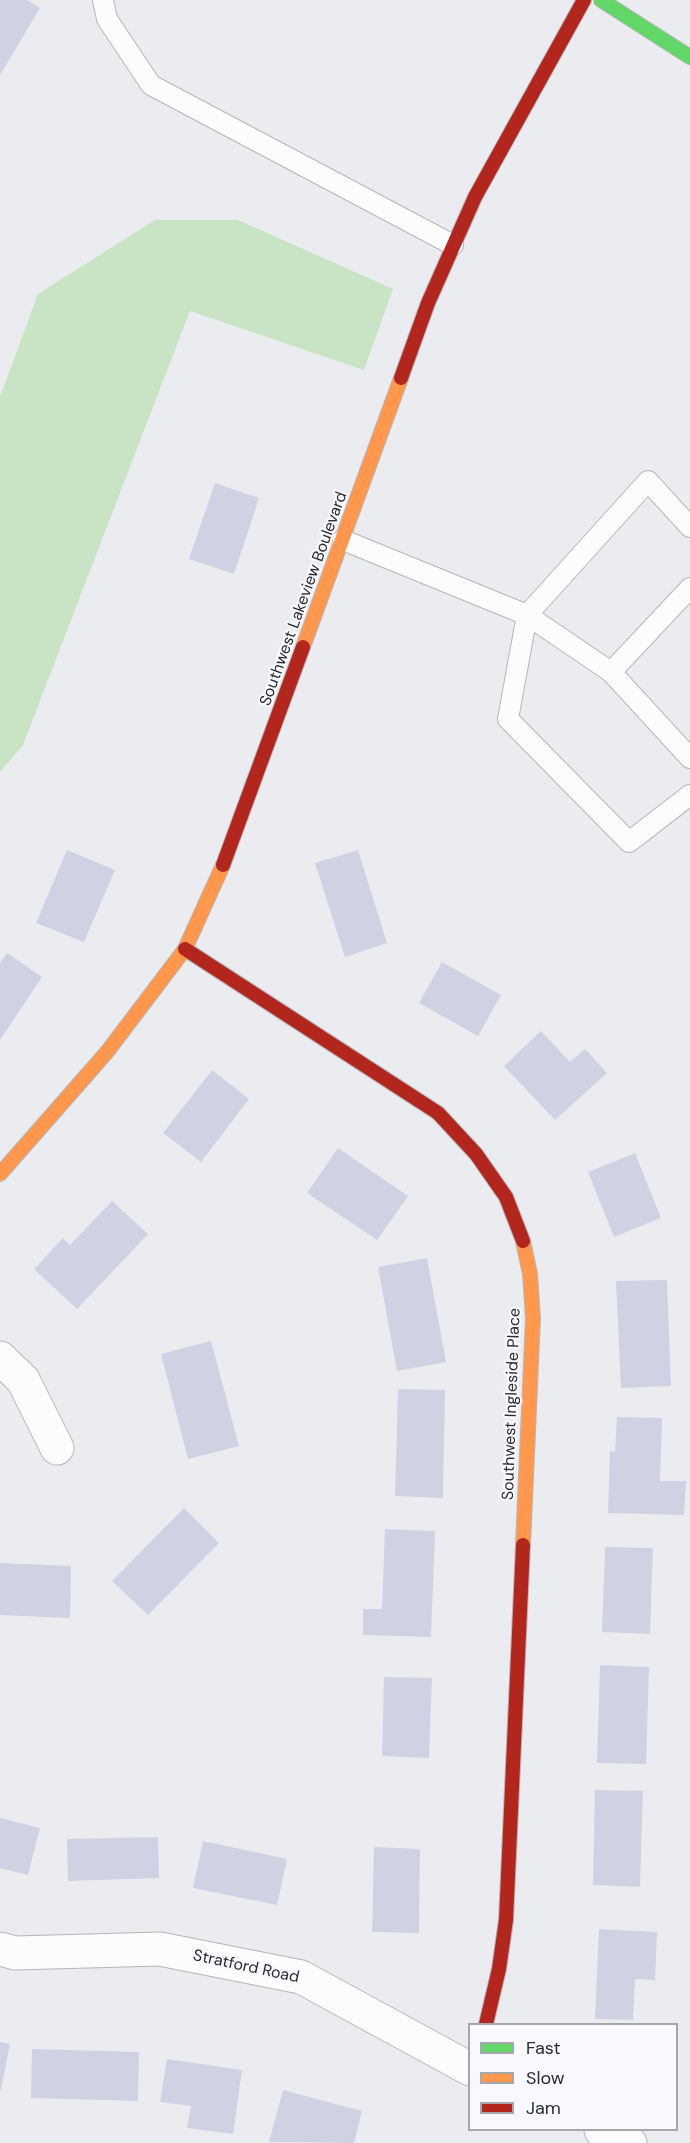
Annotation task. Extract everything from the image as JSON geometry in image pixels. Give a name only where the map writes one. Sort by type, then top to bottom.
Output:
[{"type":"street","name":"Southwest Lakeview Boulevard","points":[[0,1174],[106,1052],[185,949],[231,846],[428,303],[475,197],[518,115],[564,39],[584,0]]},
{"type":"street","points":[[601,0],[690,57]]},
{"type":"street","name":"Southwest Ingleside Place","points":[[185,949],[438,1113],[476,1154],[506,1197],[522,1238],[530,1274],[532,1341],[506,1920],[500,1969],[486,2023]]},
{"type":"street","points":[[0,1358],[23,1380],[57,1448]]},
{"type":"street","name":"Stratford Road","points":[[0,1949],[15,1953],[160,1949],[301,1977],[468,2068]]},
{"type":"street","points":[[603,2131],[630,2143]]},
{"type":"lane","points":[[103,0],[106,19],[151,85],[453,245]]},
{"type":"lane","points":[[690,527],[648,481],[527,615],[508,719],[629,842],[690,795]]},
{"type":"lane","points":[[343,540],[527,615],[610,672],[690,758]]},
{"type":"lane","points":[[610,672],[690,588]]},
{"type":"green space","points":[[155,220],[238,220],[393,289],[364,370],[190,311],[23,745],[0,772],[0,397],[38,294]]},
{"type":"building","points":[[0,0],[27,0],[40,8],[0,75]]},
{"type":"building","points":[[215,483],[259,498],[234,574],[189,559]]},
{"type":"building","points":[[67,850],[115,870],[84,942],[36,923]]},
{"type":"building","points":[[358,850],[387,943],[345,957],[315,863]]},
{"type":"building","points":[[7,953],[42,977],[0,1040],[0,963]]},
{"type":"building","points":[[442,962],[501,995],[478,1036],[419,1003]]},
{"type":"building","points":[[541,1031],[570,1062],[585,1049],[607,1073],[555,1120],[504,1066]]},
{"type":"building","points":[[212,1070],[249,1099],[201,1162],[163,1133]]},
{"type":"building","points":[[338,1148],[408,1196],[377,1240],[307,1193]]},
{"type":"building","points":[[635,1153],[661,1218],[614,1237],[588,1172]]},
{"type":"building","points":[[112,1201],[148,1234],[77,1309],[34,1269],[63,1238],[70,1245]]},
{"type":"building","points":[[427,1258],[446,1362],[397,1371],[378,1267]]},
{"type":"building","points":[[667,1280],[671,1386],[621,1388],[616,1281]]},
{"type":"building","points":[[211,1341],[239,1446],[188,1459],[161,1354]]},
{"type":"building","points":[[398,1389],[445,1390],[443,1498],[395,1496]]},
{"type":"building","points":[[617,1417],[662,1418],[660,1481],[686,1481],[684,1515],[608,1513],[610,1451],[615,1452]]},
{"type":"building","points":[[184,1508],[219,1543],[148,1615],[112,1581]]},
{"type":"building","points":[[385,1529],[435,1531],[431,1637],[363,1635],[363,1609],[382,1609]]},
{"type":"building","points":[[605,1547],[653,1548],[650,1634],[602,1632]]},
{"type":"building","points":[[0,1563],[71,1566],[70,1618],[0,1615]]},
{"type":"building","points":[[600,1665],[649,1667],[646,1764],[597,1763]]},
{"type":"building","points":[[384,1677],[432,1678],[429,1758],[382,1756]]},
{"type":"building","points":[[595,1790],[643,1791],[640,1887],[593,1885]]},
{"type":"building","points":[[0,1818],[40,1828],[28,1875],[0,1868]]},
{"type":"building","points":[[158,1837],[159,1878],[68,1881],[67,1839]]},
{"type":"building","points":[[203,1841],[287,1859],[277,1905],[193,1888]]},
{"type":"building","points":[[374,1847],[420,1849],[419,1933],[372,1932]]},
{"type":"building","points":[[599,1929],[657,1932],[655,1980],[635,1979],[633,2020],[595,2019]]},
{"type":"building","points":[[0,2042],[10,2044],[1,2090],[0,2090]]},
{"type":"building","points":[[32,2049],[139,2052],[138,2101],[31,2098]]},
{"type":"building","points":[[167,2059],[242,2070],[233,2134],[187,2128],[191,2106],[160,2102]]},
{"type":"building","points":[[283,2090],[362,2111],[354,2143],[269,2142]]},
{"type":"traffic: fast","points":[[601,0],[690,57]]},
{"type":"traffic: slow","points":[[303,647],[401,378]]},
{"type":"traffic: slow","points":[[0,1174],[107,1052],[185,949],[223,865]]},
{"type":"traffic: slow","points":[[523,1241],[530,1274],[533,1318],[523,1545]]},
{"type":"traffic: jam","points":[[401,378],[428,303],[475,197],[584,0]]},
{"type":"traffic: jam","points":[[223,865],[303,647]]},
{"type":"traffic: jam","points":[[185,949],[438,1113],[476,1154],[506,1197],[523,1241]]},
{"type":"traffic: jam","points":[[486,2023],[499,1969],[506,1920],[523,1545]]}]
